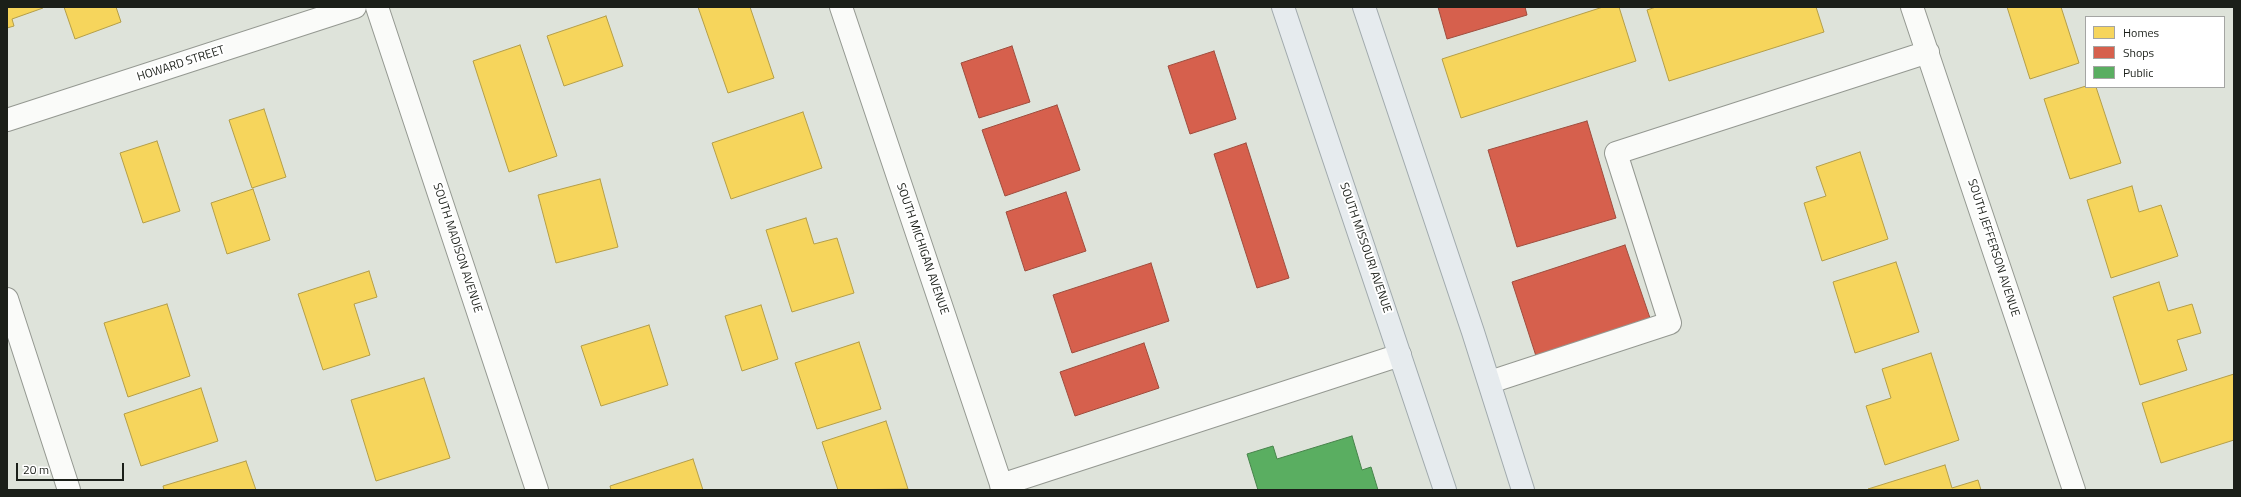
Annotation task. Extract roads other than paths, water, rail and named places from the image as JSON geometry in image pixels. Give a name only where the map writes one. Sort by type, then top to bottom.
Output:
[{"type":"main road","name":"SOUTH MISSOURI AVENUE","points":[[1283,7],[1445,490]]},
{"type":"main road","points":[[1364,7],[1490,382],[1523,490]]},
{"type":"street","name":"HOWARD STREET","points":[[7,120],[355,7]]},
{"type":"street","name":"SOUTH MADISON AVENUE","points":[[377,7],[537,490]]},
{"type":"street","name":"SOUTH MICHIGAN AVENUE","points":[[841,7],[1002,488]]},
{"type":"street","name":"SOUTH JEFFERSON AVENUE","points":[[1912,7],[2074,490]]},
{"type":"street","points":[[1490,382],[1670,323],[1616,153],[1928,52]]},
{"type":"street","points":[[7,299],[69,490]]},
{"type":"street","points":[[1002,488],[1400,355]]}]
